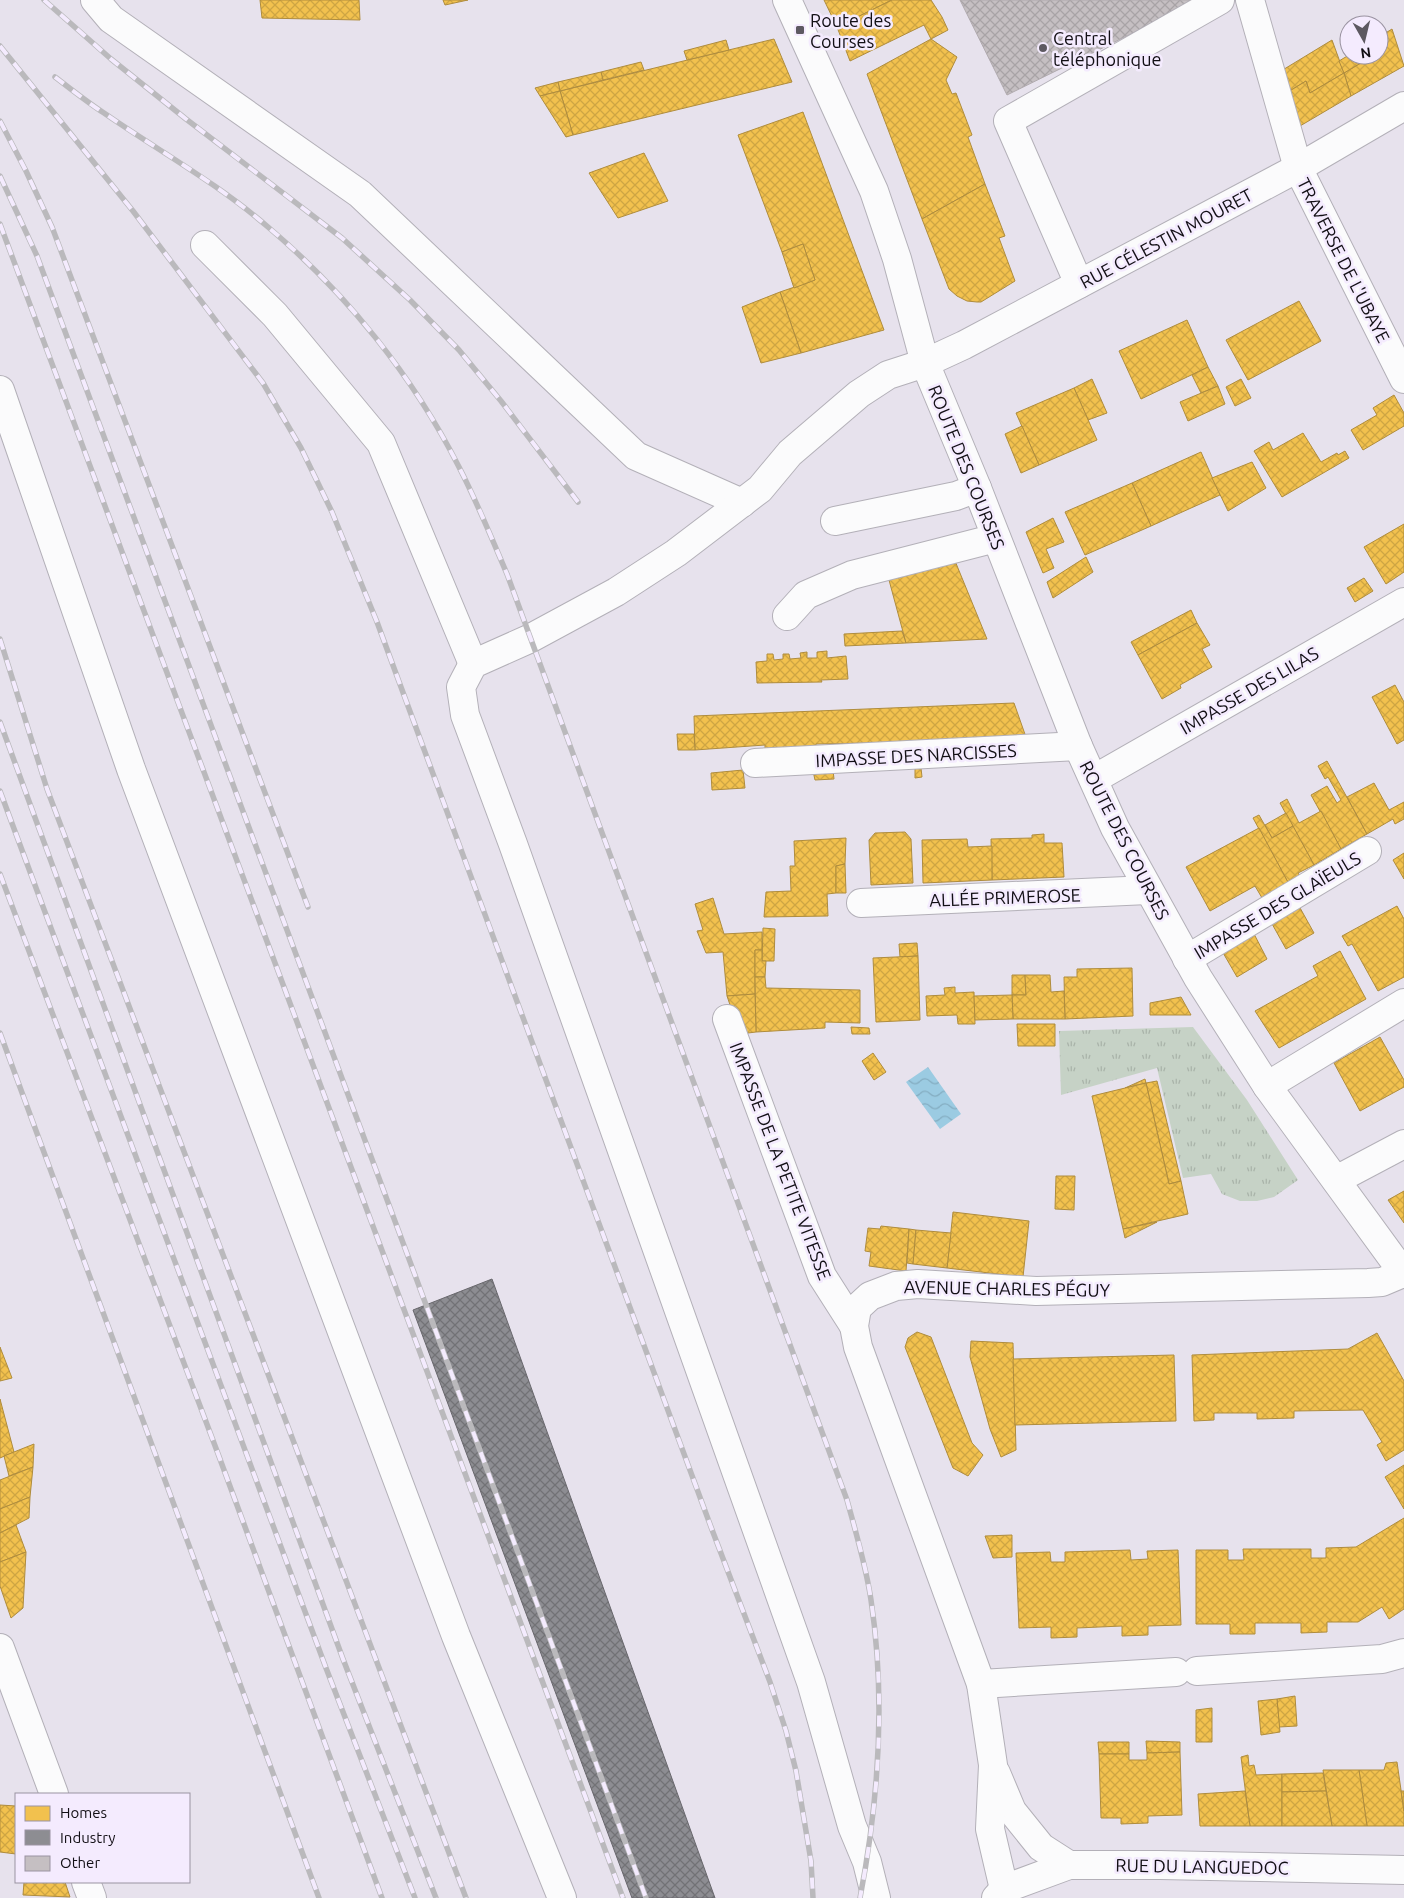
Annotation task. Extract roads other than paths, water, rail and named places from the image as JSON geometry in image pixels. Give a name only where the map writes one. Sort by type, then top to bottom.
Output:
[{"type":"street","points":[[95,0],[111,19],[360,194],[636,456],[742,503]]},
{"type":"street","name":"ROUTE DES COURSES","points":[[787,0],[874,191],[897,259],[925,363],[1078,746],[1115,828],[1198,978],[1267,1086],[1403,1274]]},
{"type":"street","points":[[1079,284],[1008,121],[1220,0]]},
{"type":"street","name":"TRAVERSE DE L'UBAYE","points":[[1250,0],[1298,168],[1404,379]]},
{"type":"street","name":"RUE CÉLESTIN MOURET","points":[[473,664],[529,639],[616,592],[676,553],[760,489],[790,452],[859,394],[888,375],[925,363],[964,346],[1298,168],[1404,106]]},
{"type":"street","points":[[204,245],[275,315],[381,443],[473,664],[461,687],[465,715],[523,872],[808,1672],[852,1826],[867,1862],[876,1898]]},
{"type":"street","points":[[0,390],[131,768],[456,1636],[562,1898]]},
{"type":"street","points":[[835,521],[956,496],[976,488]]},
{"type":"street","points":[[787,616],[806,595],[852,575],[996,538]]},
{"type":"street","name":"IMPASSE DES LILAS","points":[[1094,779],[1404,602]]},
{"type":"street","name":"IMPASSE DES NARCISSES","points":[[755,763],[1078,746]]},
{"type":"street","name":"IMPASSE DES GLAÏEULS","points":[[1187,959],[1367,850]]},
{"type":"street","name":"ALLÉE PRIMEROSE","points":[[862,903],[1148,890]]},
{"type":"street","points":[[1267,1086],[1404,1003]]},
{"type":"street","name":"IMPASSE DE LA PETITE VITESSE","points":[[727,1019],[822,1276],[854,1326]]},
{"type":"street","points":[[1336,1180],[1404,1144]]},
{"type":"street","name":"AVENUE CHARLES PÉGUY","points":[[854,1326],[857,1308],[870,1296],[896,1286],[918,1284],[1036,1291],[1368,1283],[1382,1282],[1403,1274]]},
{"type":"street","points":[[854,1326],[858,1348],[981,1684],[993,1765],[990,1829],[1000,1894]]},
{"type":"street","points":[[0,1648],[54,1793]]},
{"type":"street","points":[[981,1684],[1382,1659],[1404,1652]]},
{"type":"street","points":[[993,1765],[1012,1811],[1041,1847],[1069,1866]]},
{"type":"street","name":"RUE DU LANGUEDOC","points":[[1000,1894],[1069,1866],[1160,1865],[1404,1870]]},
{"type":"street","points":[[86,1883],[92,1898]]},
{"type":"water","points":[[928,1067],[961,1114],[940,1129],[906,1082]]},
{"type":"railway","points":[[44,0],[111,59],[186,119],[342,238],[410,300],[459,350],[501,401],[578,502]]},
{"type":"railway","points":[[0,46],[133,211],[263,383],[301,448],[332,512],[377,622],[770,1682],[786,1731],[796,1771],[811,1861],[813,1898]]},
{"type":"railway","points":[[55,77],[98,109],[249,211],[297,253],[324,280],[376,338],[421,400],[459,467],[484,520],[507,574],[847,1500],[854,1525],[869,1587],[876,1637],[879,1712],[876,1787],[867,1861],[860,1898]]},
{"type":"railway","points":[[0,121],[52,227],[308,907]]},
{"type":"railway","points":[[0,176],[37,256],[646,1898]]},
{"type":"railway","points":[[0,224],[623,1898]]},
{"type":"railway","points":[[0,639],[47,789],[466,1898]]},
{"type":"railway","points":[[0,722],[343,1659],[436,1898]]},
{"type":"railway","points":[[0,791],[326,1668],[415,1898]]},
{"type":"railway","points":[[0,874],[217,1451],[382,1898]]},
{"type":"railway","points":[[0,1033],[319,1898]]},
{"type":"place","name":"Route des Courses","points":[[800,30]]},
{"type":"place","name":"Central téléphonique","points":[[1043,48]]}]
